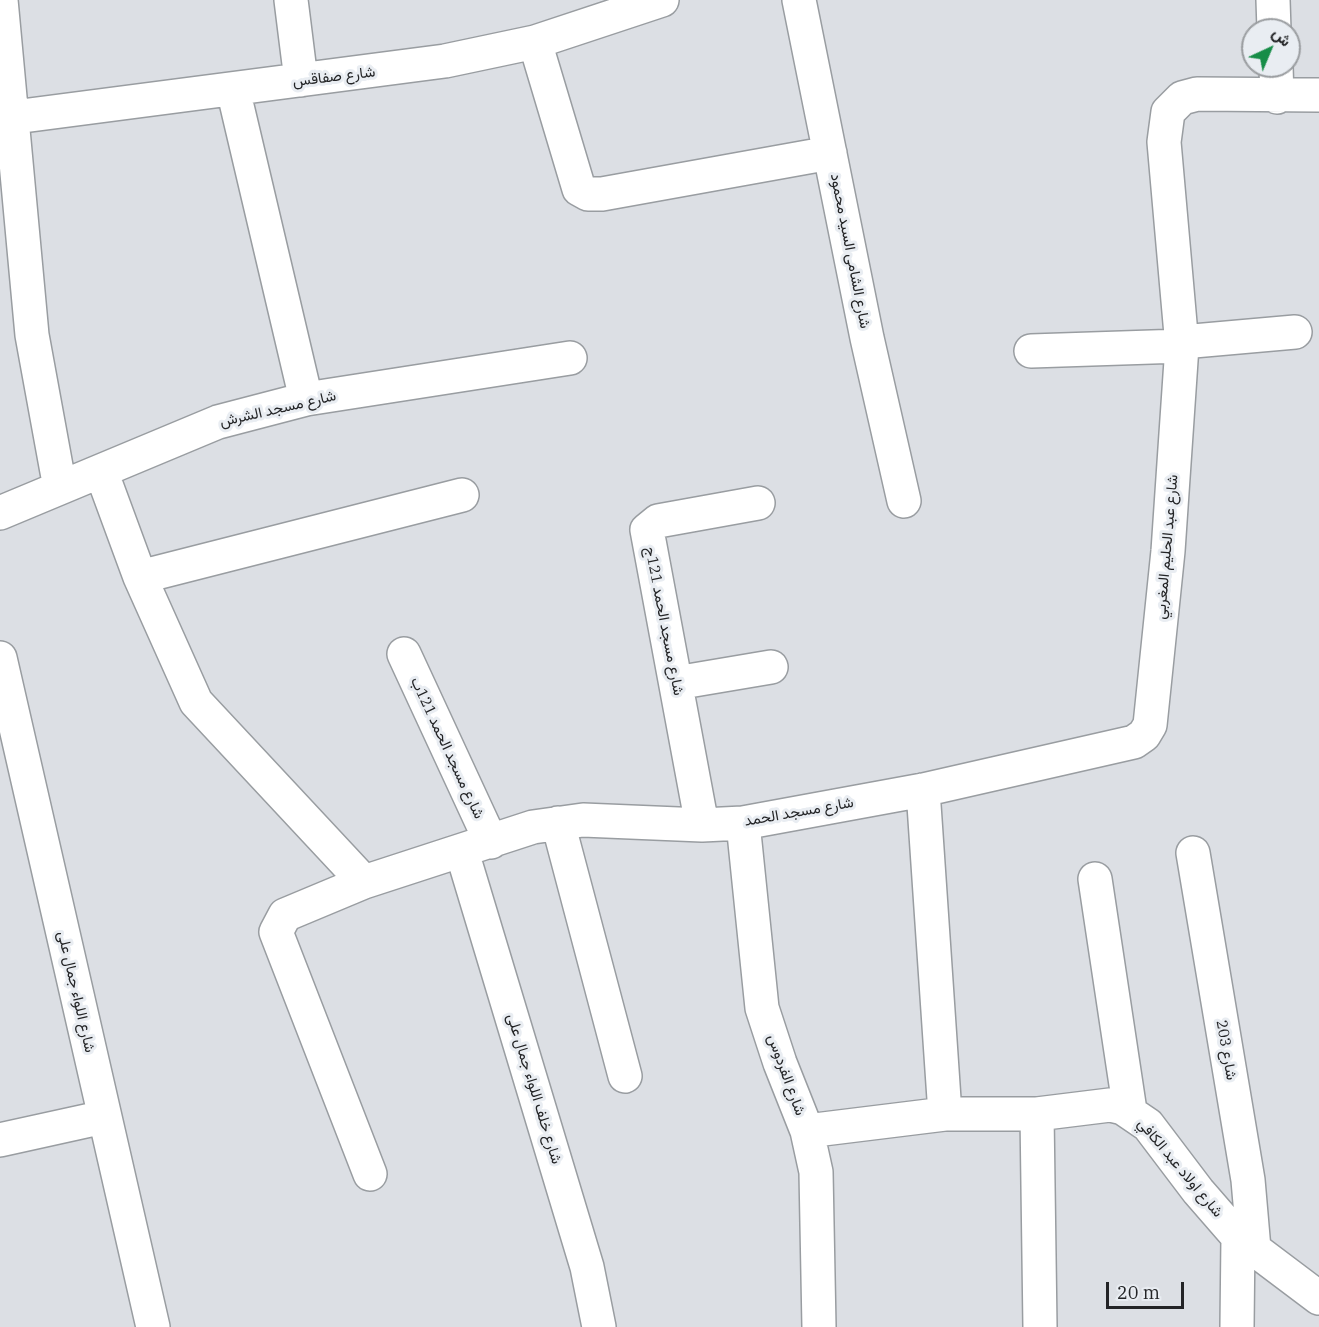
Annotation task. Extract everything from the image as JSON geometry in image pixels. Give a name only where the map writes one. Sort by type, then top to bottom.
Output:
[{"type":"street","points":[[1,0],[7,118],[32,335],[60,488]]},
{"type":"street","points":[[291,0],[301,80]]},
{"type":"street","name":"شارع الشامى السيد محمود","points":[[800,0],[867,338],[904,501]]},
{"type":"street","points":[[1272,0],[1273,18]]},
{"type":"street","name":"شارع صفاقس","points":[[7,118],[434,63],[535,42],[654,1]]},
{"type":"street","points":[[535,42],[579,189],[588,194],[603,194],[830,153]]},
{"type":"street","points":[[1276,81],[1319,95]]},
{"type":"street","name":"شارع عبد الحليم المغربي","points":[[1134,742],[1144,735],[1150,725],[1168,551],[1182,344],[1164,142],[1168,112],[1182,98],[1276,81]]},
{"type":"street","points":[[234,89],[306,399]]},
{"type":"street","points":[[1031,351],[1182,344],[1295,333]]},
{"type":"street","name":"شارع مسجد الشرش","points":[[0,513],[218,422],[306,399],[570,358]]},
{"type":"street","points":[[101,471],[140,577],[183,678],[196,702],[364,882]]},
{"type":"street","points":[[140,577],[462,495]]},
{"type":"street","name":"شارع مسجد الحمد 121ج","points":[[702,825],[647,530],[658,521],[758,503]]},
{"type":"street","name":"شارع مسجد الحمد 121ب","points":[[404,654],[477,847]]},
{"type":"street","name":"شارع اللواء جمال على","points":[[0,658],[153,1327]]},
{"type":"street","points":[[676,683],[771,667]]},
{"type":"street","name":"شارع مسجد الحمد","points":[[370,1174],[276,932],[285,915],[364,882],[533,827],[583,820],[702,825],[743,823],[923,790],[1134,742]]},
{"type":"street","points":[[923,790],[945,1114]]},
{"type":"street","points":[[558,823],[625,1076]]},
{"type":"street","name":"شارع الفردوس","points":[[743,823],[762,1008],[780,1063],[807,1131],[816,1173],[819,1327]]},
{"type":"street","name":"شارع خلف اللواء جمال على","points":[[477,847],[587,1267],[599,1327]]},
{"type":"street","name":"شارع 203","points":[[1193,853],[1248,1180],[1246,1243],[1237,1327]]},
{"type":"street","points":[[1095,879],[1130,1112]]},
{"type":"street","name":"شارع اولاد عبد الكافي","points":[[807,1131],[945,1114],[1036,1114],[1110,1105],[1130,1112],[1148,1125],[1198,1191],[1246,1243],[1319,1298]]},
{"type":"street","points":[[1036,1114],[1040,1327]]},
{"type":"street","points":[[0,1140],[104,1117]]}]
